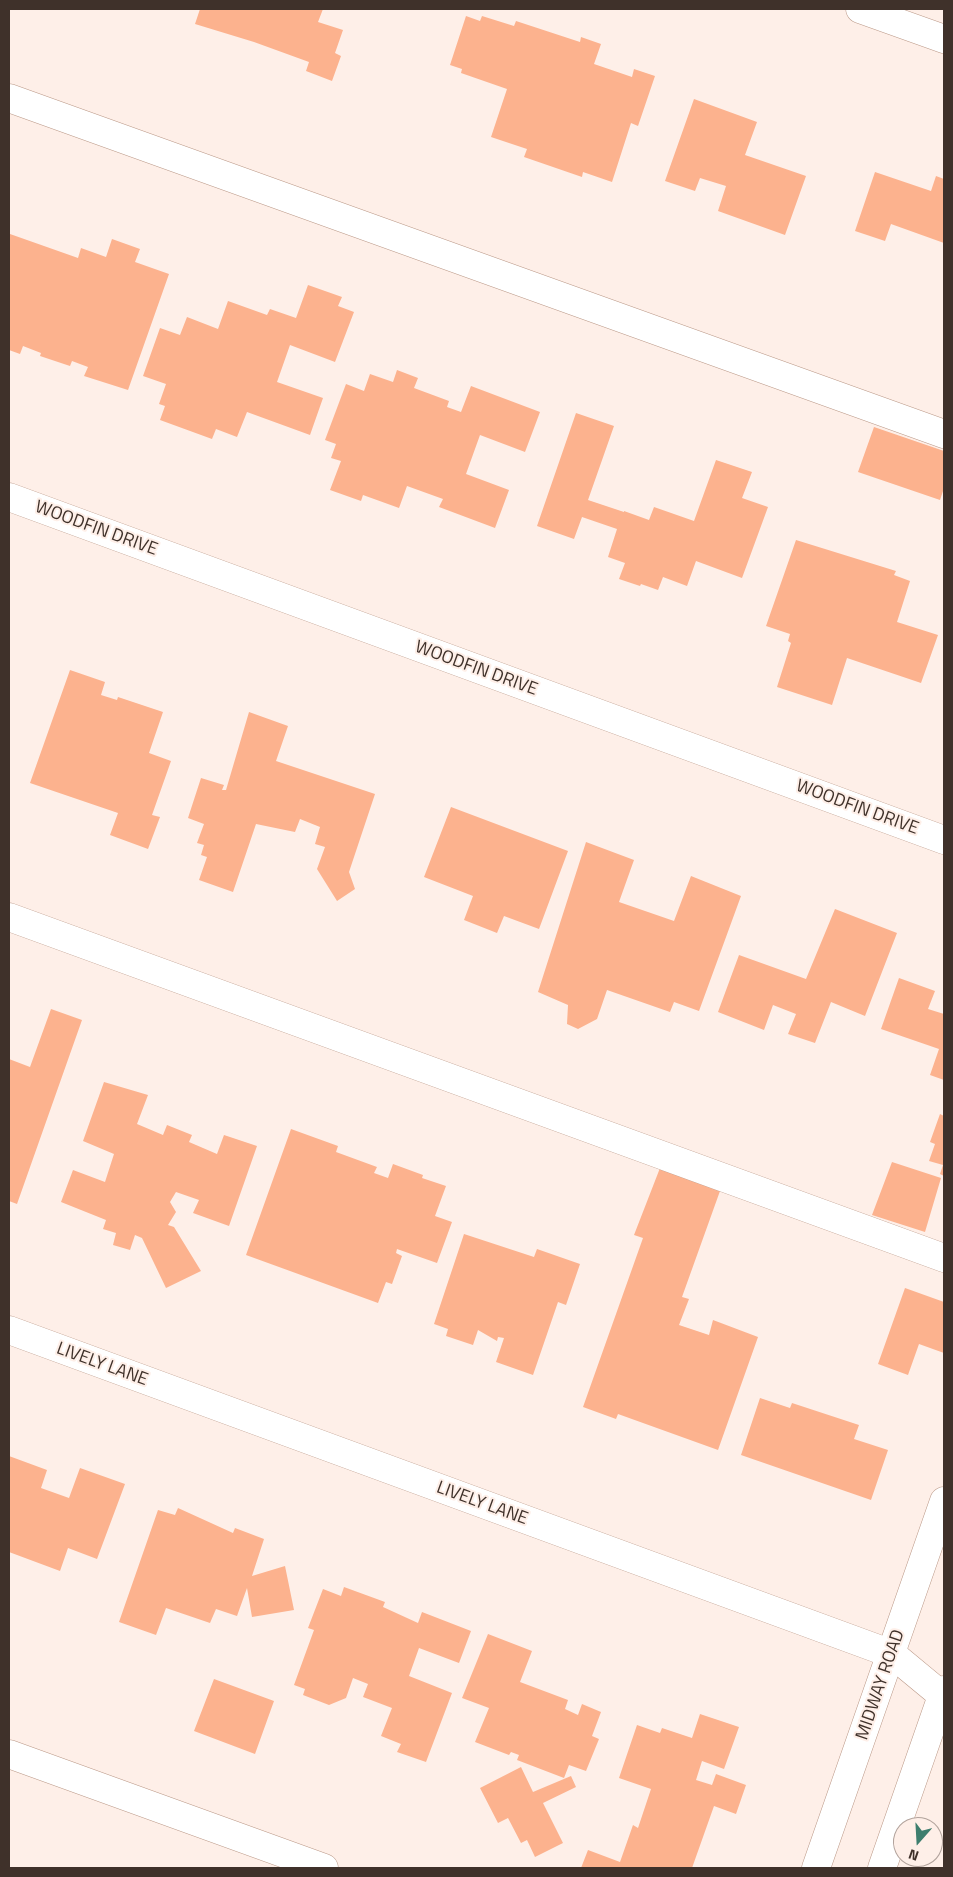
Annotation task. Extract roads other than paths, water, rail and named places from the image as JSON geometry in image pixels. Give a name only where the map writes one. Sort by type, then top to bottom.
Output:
[{"type":"street","points":[[860,9],[944,39]]},
{"type":"street","points":[[9,98],[944,434]]},
{"type":"street","name":"WOODFIN DRIVE","points":[[9,497],[944,840]]},
{"type":"street","points":[[9,917],[944,1258]]},
{"type":"street","name":"LIVELY LANE","points":[[9,1330],[892,1654],[944,1695]]},
{"type":"street","name":"MIDWAY ROAD","points":[[816,1868],[944,1501]]},
{"type":"street","points":[[882,1868],[944,1695]]},
{"type":"street","points":[[9,1754],[324,1868]]}]
